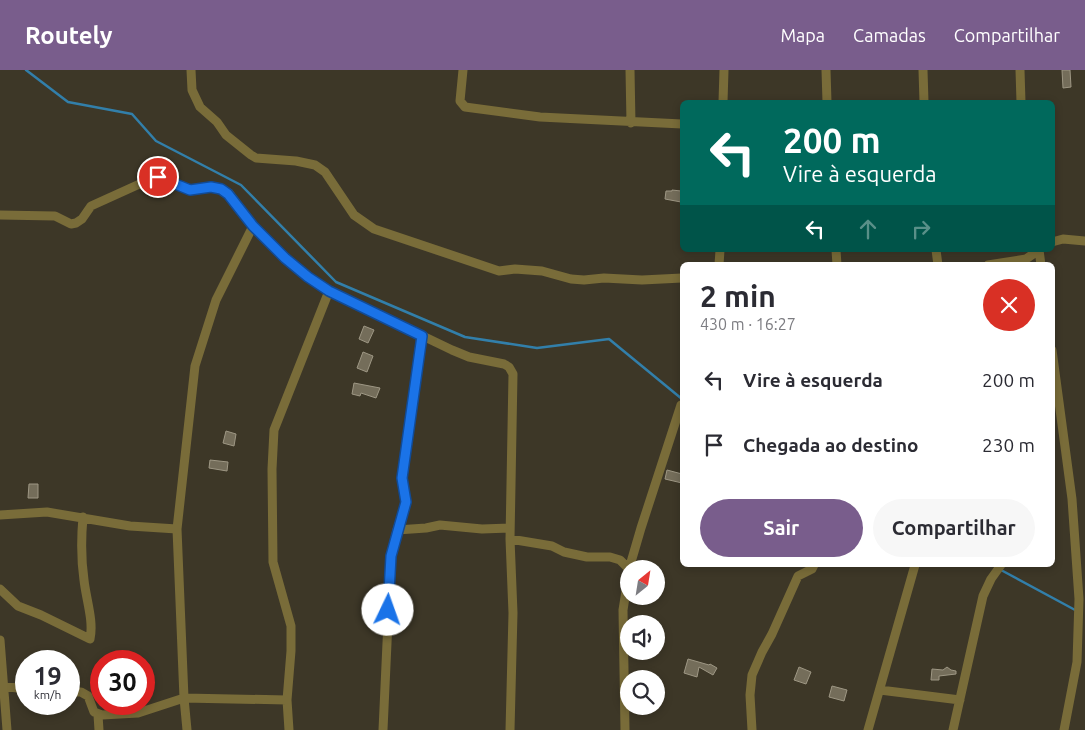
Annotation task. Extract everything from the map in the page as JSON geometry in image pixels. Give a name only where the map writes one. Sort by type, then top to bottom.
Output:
[{"type":"street","points":[[191,70],[192,90],[200,107],[217,122],[226,135],[256,158],[296,161],[315,165],[325,172],[354,214],[374,229],[499,271],[526,269],[584,280],[604,278],[642,280],[680,278]]},
{"type":"street","points":[[463,70],[460,101],[465,106],[540,117],[680,124]]},
{"type":"street","points":[[630,70],[630,122]]},
{"type":"street","points":[[723,100],[724,70]]},
{"type":"street","points":[[826,70],[827,100]]},
{"type":"street","points":[[924,70],[924,100]]},
{"type":"street","points":[[1020,70],[1021,100]]},
{"type":"street","points":[[0,214],[55,216],[71,224],[76,223],[82,220],[91,206],[155,176],[190,190],[211,187],[221,189],[228,194],[253,226],[285,258],[329,291],[469,357],[504,364],[509,367],[512,374],[510,539],[513,613],[510,730]]},
{"type":"street","points":[[187,730],[177,530],[195,366],[216,300],[253,226]]},
{"type":"street","points":[[1055,241],[1063,239],[1085,241]]},
{"type":"street","points":[[1024,262],[1036,252]]},
{"type":"street","points":[[289,730],[287,700],[291,651],[290,626],[272,562],[274,430],[329,291]]},
{"type":"street","points":[[383,730],[391,556],[406,502],[402,478],[422,336]]},
{"type":"street","points":[[1055,372],[1072,499],[1079,599],[1077,662],[1064,730]]},
{"type":"street","points":[[632,560],[640,528],[680,408]]},
{"type":"street","points":[[0,515],[47,512],[130,526],[177,530]]},
{"type":"street","points":[[0,589],[24,610],[41,615],[90,639],[90,620],[81,541],[83,517]]},
{"type":"street","points":[[397,530],[440,525],[482,529],[510,528]]},
{"type":"street","points":[[510,539],[552,546],[564,552],[610,557],[620,560]]},
{"type":"street","points":[[752,730],[750,695],[752,675],[798,576],[813,567]]},
{"type":"street","points":[[868,730],[914,567]]},
{"type":"street","points":[[953,730],[983,596],[1000,567]]},
{"type":"street","points":[[624,605],[625,730]]},
{"type":"street","points":[[0,640],[2,687],[7,730]]},
{"type":"street","points":[[2,687],[15,688]]},
{"type":"street","points":[[880,690],[960,700]]},
{"type":"street","points":[[80,692],[88,696],[90,701]]},
{"type":"street","points":[[155,707],[184,698],[287,700]]},
{"type":"street","points":[[98,715],[99,730]]},
{"type":"building","points":[[1062,70],[1070,70],[1071,87],[1063,88]]},
{"type":"building","points":[[666,191],[680,191],[680,202],[665,199]]},
{"type":"building","points":[[364,326],[374,330],[368,343],[359,339]]},
{"type":"building","points":[[363,352],[373,356],[367,372],[357,368]]},
{"type":"building","points":[[354,383],[380,388],[376,398],[361,393],[360,396],[352,394]]},
{"type":"building","points":[[226,431],[236,434],[234,446],[223,443]]},
{"type":"building","points":[[210,460],[228,462],[227,471],[209,468]]},
{"type":"building","points":[[667,470],[680,473],[680,483],[665,479]]},
{"type":"building","points":[[29,484],[38,484],[38,498],[28,498]]},
{"type":"building","points":[[688,659],[710,664],[717,668],[713,675],[699,667],[697,677],[684,673]]},
{"type":"building","points":[[799,667],[811,672],[806,684],[794,680]]},
{"type":"building","points":[[947,667],[956,671],[956,674],[939,676],[939,680],[931,680],[932,669],[943,670]]},
{"type":"building","points":[[832,686],[847,690],[844,701],[829,697]]},
{"type":"waterway","points":[[26,70],[68,102],[132,114],[156,141],[241,185],[336,282],[465,337],[537,348],[609,339],[680,397]]},
{"type":"waterway","points":[[1001,570],[1077,611]]},
{"type":"route","points":[[158,177],[190,190],[211,187],[221,189],[228,194],[253,226],[285,258],[308,277],[329,291],[422,336],[402,478],[406,502],[391,556],[388,610]]}]
